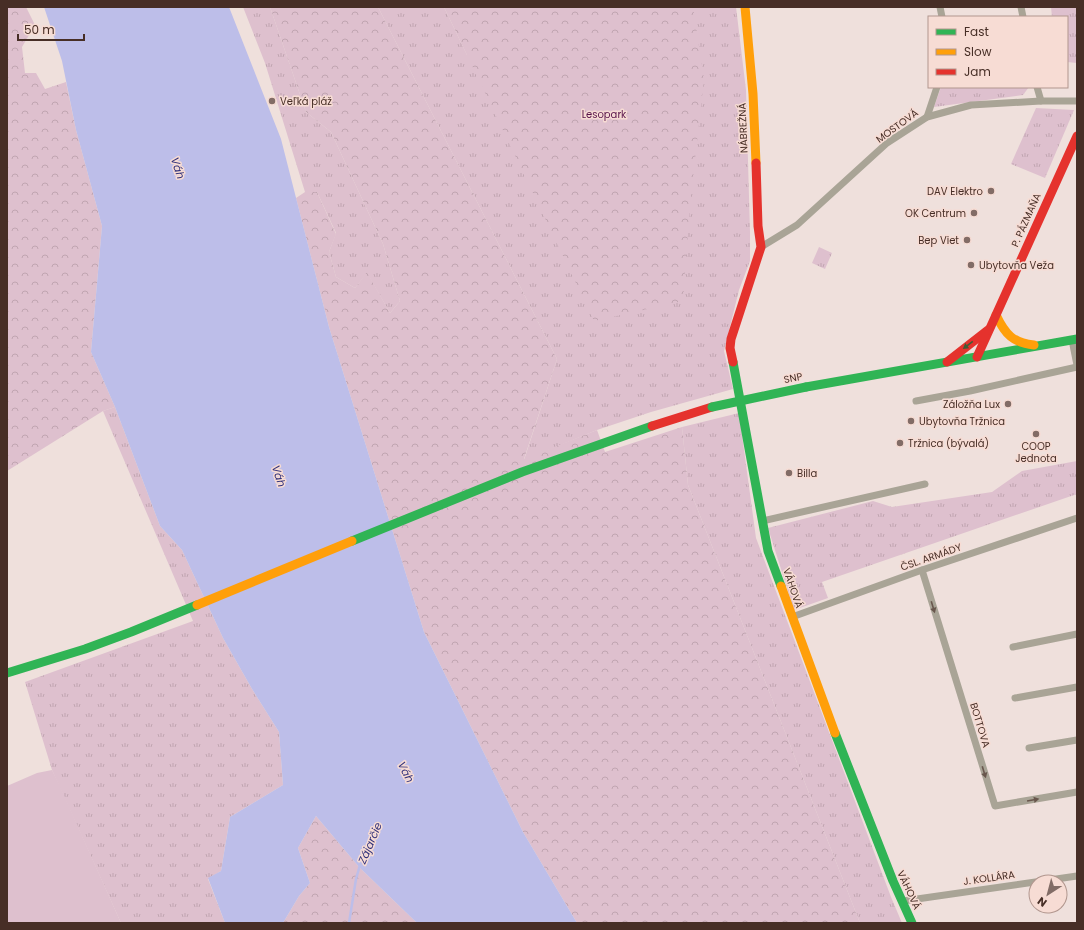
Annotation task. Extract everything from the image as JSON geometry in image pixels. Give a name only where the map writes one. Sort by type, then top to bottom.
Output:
[{"type":"main road","name":"NÁBREŽNÁ","points":[[745,7],[753,94],[758,226],[761,247]]},
{"type":"main road","name":"P. PÁZMAŇA","points":[[977,357],[1077,136]]},
{"type":"main road","name":"VÁHOVÁ","points":[[761,247],[731,339],[730,348],[768,551],[867,816],[893,881],[912,923]]},
{"type":"main road","points":[[996,315],[1000,326],[1006,334],[1014,340],[1025,345],[1041,346]]},
{"type":"main road","points":[[947,362],[990,328]]},
{"type":"main road","name":"SNP","points":[[7,673],[84,649],[131,632],[522,472],[657,424],[712,407],[806,387],[1075,339]]},
{"type":"street","points":[[927,117],[938,88]]},
{"type":"street","points":[[1037,88],[1041,101]]},
{"type":"street","name":"MOSTOVÁ","points":[[761,247],[797,225],[887,143],[927,117],[971,105],[1041,101],[1077,101]]},
{"type":"street","points":[[916,401],[970,391],[1077,366],[1075,339]]},
{"type":"street","points":[[762,521],[925,484]]},
{"type":"street","name":"ČSL. ARMÁDY","points":[[792,617],[922,570],[1077,518]]},
{"type":"street","name":"BOTTOVA","points":[[922,570],[995,806],[1077,792]]},
{"type":"street","points":[[1013,647],[1077,634]]},
{"type":"street","points":[[1015,698],[1077,687]]},
{"type":"street","points":[[1029,748],[1077,740]]},
{"type":"street","name":"J. KOLLÁRA","points":[[903,901],[1077,876]]},
{"type":"green space","points":[[7,7],[26,7],[35,25],[22,47],[25,73],[36,73],[45,89],[66,82],[76,130],[102,226],[91,352],[115,407],[103,411],[7,471]]},
{"type":"green space","points":[[243,7],[270,7],[306,112],[331,132],[383,244],[400,301],[390,313],[367,273],[355,288],[336,277],[329,252],[336,233],[317,192],[305,192],[265,63]]},
{"type":"green space","points":[[270,7],[378,7],[557,359],[524,459],[597,430],[605,452],[682,427],[688,485],[860,923],[577,923],[523,832],[424,632],[329,327],[296,198],[305,192],[317,192],[336,234],[329,252],[336,277],[355,288],[367,272],[390,313],[400,301],[383,244],[331,132],[306,112]]},
{"type":"green space","points":[[378,7],[444,7],[467,55],[548,7],[736,7],[746,90],[750,261],[739,290],[724,351],[733,389],[651,412],[597,430],[524,460],[557,359]]},
{"type":"green space","name":"Lesopark","points":[[444,7],[693,7],[704,79],[690,205],[683,301],[594,321]]},
{"type":"green space","points":[[1051,7],[1077,7],[1077,63],[1068,62],[1068,16],[1052,16]]},
{"type":"green space","points":[[941,88],[1028,88],[1023,95],[934,107]]},
{"type":"green space","points":[[1036,108],[1074,110],[1045,178],[1011,164]]},
{"type":"green space","points":[[819,247],[832,253],[825,269],[812,263]]},
{"type":"green space","points":[[115,407],[160,526],[182,550],[223,638],[279,732],[283,785],[230,817],[221,871],[208,879],[225,923],[121,923],[52,770],[25,682],[193,621],[103,411]]},
{"type":"green space","points":[[739,413],[756,538],[902,923],[860,923],[688,485],[682,427]]},
{"type":"green space","points":[[1077,461],[1077,494],[822,582],[828,598],[794,610],[768,528],[873,501],[892,507],[992,492],[1022,471]]},
{"type":"green space","points":[[52,770],[121,923],[7,923],[7,786],[37,773]]},
{"type":"green space","points":[[316,816],[359,867],[417,923],[283,923],[299,896],[310,883],[298,848]]},
{"type":"water","name":"Váh","points":[[44,7],[229,7],[281,139],[329,327],[424,632],[523,832],[577,923],[417,923],[359,867],[316,816],[298,848],[310,883],[299,896],[283,923],[225,923],[208,878],[221,871],[230,817],[283,785],[279,732],[223,638],[182,550],[160,526],[115,407],[91,352],[102,226],[76,130],[62,61]]},
{"type":"waterway","name":"Zájarčie","points":[[349,923],[356,879],[360,865]]},
{"type":"traffic: fast","points":[[806,387],[1077,339]]},
{"type":"traffic: fast","points":[[733,362],[768,551],[781,586]]},
{"type":"traffic: fast","points":[[712,407],[806,387]]},
{"type":"traffic: fast","points":[[352,541],[522,472],[652,426]]},
{"type":"traffic: fast","points":[[7,673],[85,649],[197,605]]},
{"type":"traffic: fast","points":[[835,733],[893,881],[912,923]]},
{"type":"traffic: slow","points":[[745,7],[753,94],[756,163]]},
{"type":"traffic: slow","points":[[996,315],[1006,332],[1015,340],[1034,345]]},
{"type":"traffic: slow","points":[[197,605],[352,541]]},
{"type":"traffic: slow","points":[[781,586],[835,733]]},
{"type":"traffic: jam","points":[[977,357],[1077,136]]},
{"type":"traffic: jam","points":[[733,362],[730,348],[731,339],[761,247],[758,226],[756,163]]},
{"type":"traffic: jam","points":[[947,362],[988,330]]},
{"type":"traffic: jam","points":[[652,426],[712,407]]},
{"type":"place","name":"Veľká pláž","points":[[272,101]]},
{"type":"place","name":"DAV Elektro","points":[[991,191]]},
{"type":"place","name":"OK Centrum","points":[[974,213]]},
{"type":"place","name":"Bep Viet","points":[[967,240]]},
{"type":"place","name":"Ubytovňa Veža","points":[[971,265]]},
{"type":"place","name":"Záložňa Lux","points":[[1008,404]]},
{"type":"place","name":"Ubytovňa Tržnica","points":[[911,421]]},
{"type":"place","name":"COOP Jednota","points":[[1036,434]]},
{"type":"place","name":"Tržnica (bývalá)","points":[[900,443]]},
{"type":"place","name":"Billa","points":[[789,473]]}]
